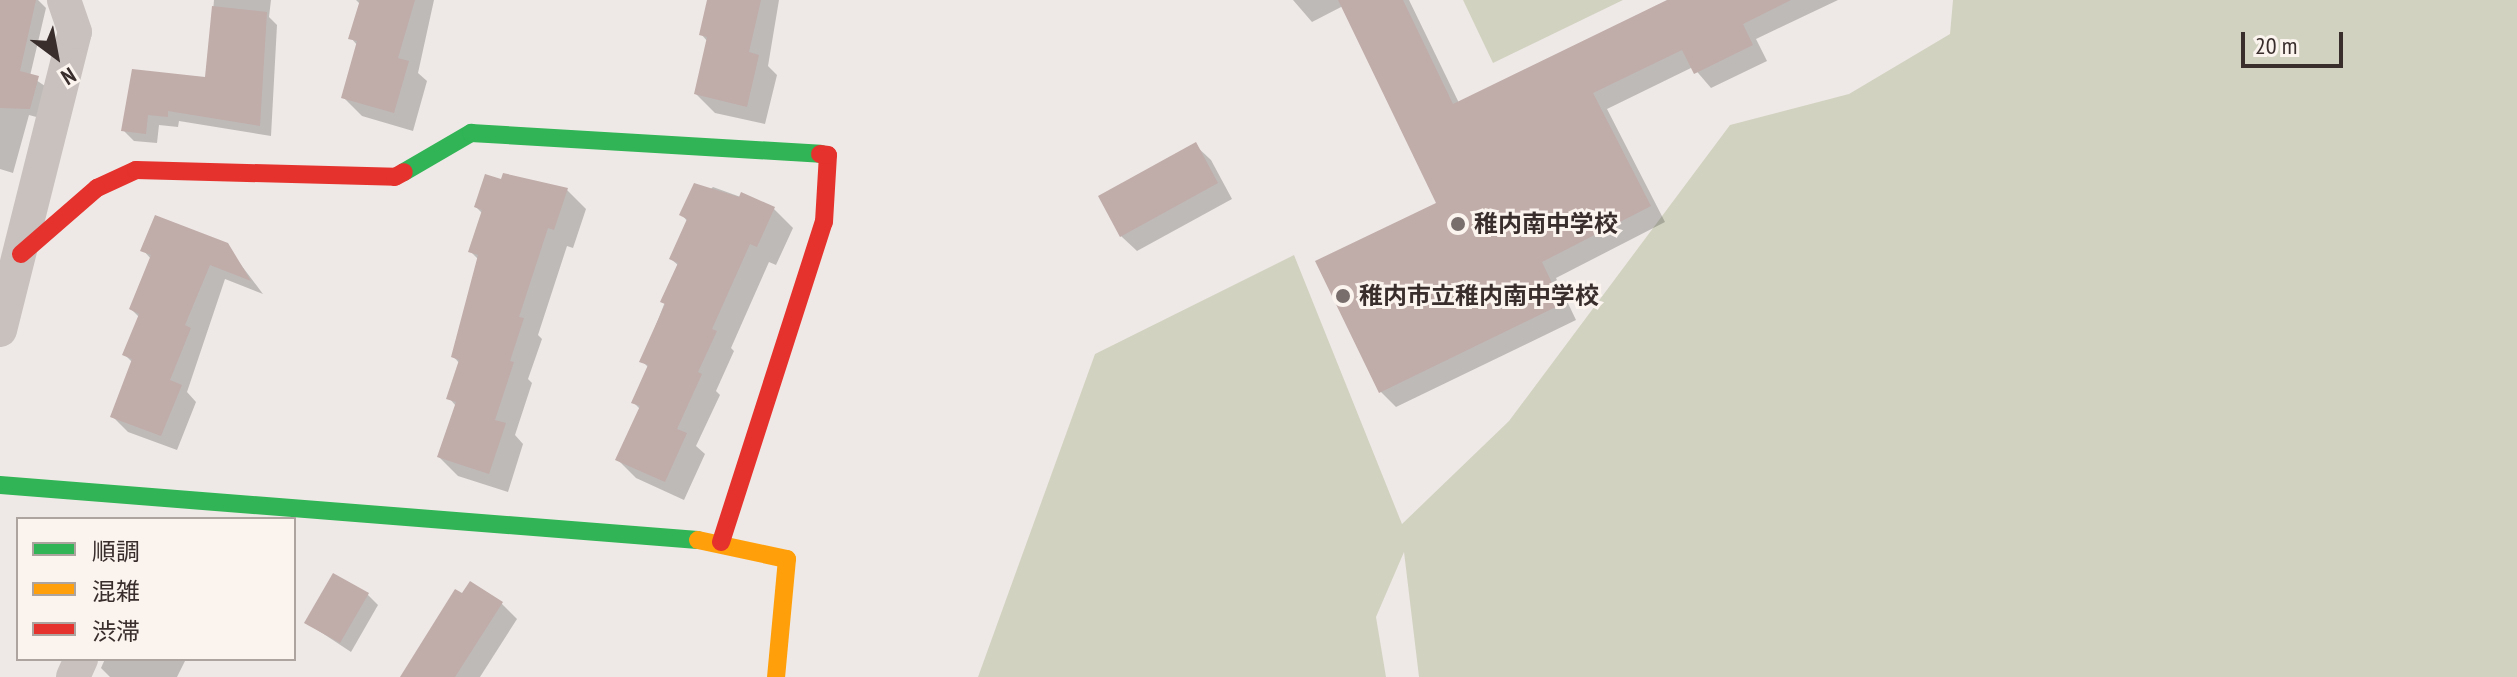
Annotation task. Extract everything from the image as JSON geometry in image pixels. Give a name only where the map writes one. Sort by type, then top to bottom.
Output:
[{"type":"street","points":[[0,330],[75,32],[64,0]]},
{"type":"street","points":[[21,254],[97,188],[136,170],[395,177],[471,133],[828,155],[824,222],[721,542]]},
{"type":"street","points":[[0,485],[148,508],[721,542],[787,559],[776,677]]},
{"type":"green space","points":[[1463,0],[1623,0],[1493,63]]},
{"type":"green space","points":[[1953,0],[2517,0],[2517,677],[1419,677],[1404,552],[1376,617],[1386,677],[978,677],[1095,354],[1294,255],[1402,524],[1509,421],[1730,125],[1849,94],[1950,34]]},
{"type":"building","points":[[0,0],[36,0],[20,71],[39,76],[30,109],[0,108]]},
{"type":"building","points":[[360,0],[415,0],[398,58],[409,61],[394,113],[341,98],[357,41],[348,39]]},
{"type":"building","points":[[707,0],[761,0],[749,52],[759,55],[747,107],[694,94],[707,37],[699,35]]},
{"type":"building","name":"稚内南中学校","points":[[1338,0],[1403,0],[1453,104],[1667,0],[1791,0],[1743,24],[1753,45],[1694,74],[1682,50],[1593,93],[1651,206],[1542,262],[1562,304],[1379,393],[1315,261],[1436,203]]},
{"type":"building","points":[[212,6],[267,12],[260,126],[168,111],[168,117],[148,115],[146,134],[121,131],[132,69],[205,77]]},
{"type":"building","points":[[1196,142],[1218,183],[1120,237],[1098,196]]},
{"type":"building","points":[[503,173],[568,188],[554,230],[548,228],[519,317],[524,318],[510,361],[514,362],[495,420],[506,423],[489,474],[437,457],[456,402],[446,399],[459,360],[451,357],[478,255],[468,252],[482,210],[474,207],[485,174],[501,179]]},
{"type":"building","points":[[694,183],[739,197],[741,192],[775,207],[757,247],[750,244],[712,329],[717,331],[698,372],[702,374],[677,429],[687,433],[665,482],[615,460],[640,406],[631,403],[648,365],[639,362],[665,304],[660,302],[678,263],[669,259],[687,219],[679,215]]},
{"type":"building","points":[[155,215],[228,243],[251,281],[210,265],[185,325],[191,328],[170,380],[182,385],[161,436],[110,417],[132,359],[122,355],[139,314],[129,309],[151,255],[140,251]]},
{"type":"building","points":[[333,573],[369,593],[340,643],[304,623]]},
{"type":"building","points":[[470,581],[503,602],[455,677],[400,677],[455,589],[462,593]]},
{"type":"traffic: fast","points":[[404,172],[471,133],[820,154]]},
{"type":"traffic: fast","points":[[0,485],[698,540]]},
{"type":"traffic: slow","points":[[698,540],[787,559],[776,677]]},
{"type":"traffic: jam","points":[[721,542],[824,222],[828,155],[820,154]]},
{"type":"traffic: jam","points":[[21,254],[97,188],[136,170],[395,177],[404,172]]},
{"type":"place","name":"稚内南中学校","points":[[1458,224]]},
{"type":"place","name":"稚内市立稚内南中学校","points":[[1343,296]]}]
